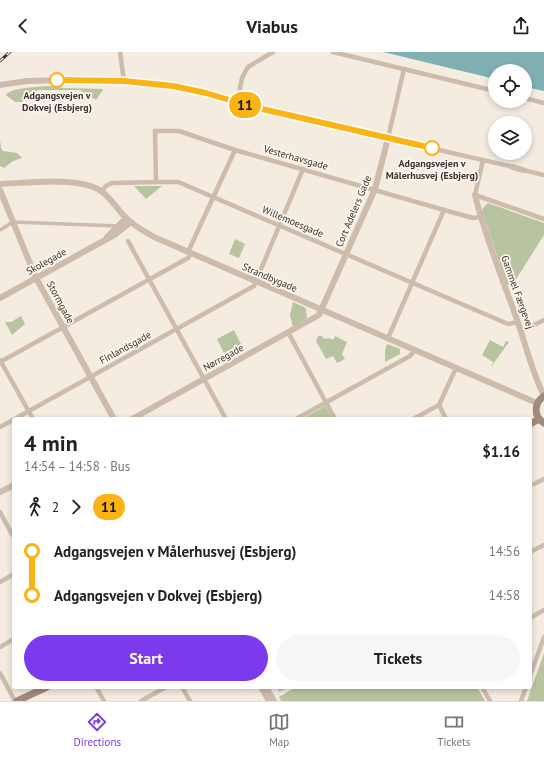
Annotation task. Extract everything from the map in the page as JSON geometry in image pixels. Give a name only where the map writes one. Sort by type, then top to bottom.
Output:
[{"type":"main road","points":[[540,419],[536,407],[537,403],[544,396]]},
{"type":"main road","points":[[16,701],[44,689]]},
{"type":"main road","points":[[27,701],[44,689]]},
{"type":"street","points":[[120,52],[124,81]]},
{"type":"street","points":[[237,103],[242,78],[248,67],[273,52]]},
{"type":"street","points":[[332,52],[488,89]]},
{"type":"street","name":"Cort Adelers Gade","points":[[322,310],[375,189],[404,69]]},
{"type":"street","points":[[0,85],[49,80],[124,81],[173,86],[206,93],[237,103],[544,175]]},
{"type":"street","points":[[532,100],[544,103]]},
{"type":"street","name":"Vesterhavsgade","points":[[156,182],[155,131],[179,131],[235,150],[444,210],[474,218],[480,217]]},
{"type":"street","points":[[32,417],[0,361],[63,328],[188,258],[235,150]]},
{"type":"street","points":[[483,160],[475,195],[544,219]]},
{"type":"street","points":[[257,282],[303,169]]},
{"type":"street","name":"Strandbygade","points":[[0,184],[50,182],[87,184],[102,191],[126,218],[154,237],[537,403]]},
{"type":"street","name":"Willemoesgade","points":[[102,191],[106,186],[112,184],[178,182],[508,324],[518,322]]},
{"type":"street","name":"Stormgade","points":[[0,190],[36,278],[113,417]]},
{"type":"street","name":"Gammel Færgevej","points":[[475,195],[480,217],[521,330],[529,358],[544,396]]},
{"type":"street","points":[[388,338],[444,210]]},
{"type":"street","name":"Skolegade","points":[[101,242],[126,218]]},
{"type":"street","points":[[0,230],[13,222],[119,226]]},
{"type":"street","name":"Skolegade","points":[[0,298],[116,234],[131,222]]},
{"type":"street","points":[[128,241],[225,417]]},
{"type":"street","name":"Finlandsgade","points":[[18,417],[251,288],[257,282]]},
{"type":"street","name":"Nørregade","points":[[136,417],[312,320],[322,310]]},
{"type":"street","points":[[521,330],[544,320]]},
{"type":"street","points":[[288,332],[334,417]]},
{"type":"street","points":[[300,417],[410,356],[415,350]]},
{"type":"street","points":[[417,417],[439,405],[456,368]]},
{"type":"street","points":[[439,405],[445,417]]},
{"type":"street","name":"Finlandsgade","points":[[0,427],[12,420]]},
{"type":"street","points":[[534,484],[544,479]]},
{"type":"street","points":[[0,492],[12,486]]},
{"type":"street","points":[[0,512],[12,534]]},
{"type":"street","points":[[532,551],[544,544]]},
{"type":"street","points":[[0,582],[12,575]]},
{"type":"street","points":[[532,617],[544,610]]},
{"type":"street","points":[[532,670],[544,637]]},
{"type":"street","points":[[0,647],[12,641]]},
{"type":"street","points":[[0,673],[16,701]]},
{"type":"street","points":[[97,689],[104,701]]},
{"type":"street","points":[[141,701],[162,689]]},
{"type":"street","points":[[183,689],[190,701]]},
{"type":"street","points":[[262,689],[269,701]]},
{"type":"street","points":[[267,689],[274,701]]},
{"type":"street","points":[[483,689],[490,701]]},
{"type":"street","points":[[521,701],[525,689]]},
{"type":"green space","points":[[49,86],[103,90],[96,100],[80,90],[38,90],[22,102],[15,102],[6,95],[14,90]]},
{"type":"green space","points":[[0,140],[3,151],[17,153],[22,158],[13,161],[4,168],[0,166]]},
{"type":"green space","points":[[134,186],[162,186],[146,199]]},
{"type":"green space","points":[[488,203],[544,223],[544,235],[513,284],[507,285],[482,211]]},
{"type":"green space","points":[[235,239],[245,244],[239,258],[229,254]]},
{"type":"green space","points":[[293,302],[306,308],[307,318],[293,327],[290,315]]},
{"type":"green space","points":[[21,316],[25,324],[12,335],[5,322],[11,322]]},
{"type":"green space","points":[[234,330],[241,344],[224,353],[217,339]]},
{"type":"green space","points":[[318,336],[322,336],[324,339],[329,338],[333,340],[335,336],[347,342],[342,354],[345,359],[337,363],[333,356],[326,359],[316,341]]},
{"type":"green space","points":[[490,340],[503,347],[506,341],[509,342],[491,367],[493,362],[482,355]]},
{"type":"green space","points":[[387,344],[400,349],[400,354],[385,362],[385,350]]},
{"type":"green space","points":[[325,406],[332,417],[306,417]]},
{"type":"green space","points":[[544,653],[544,701],[527,701]]},
{"type":"green space","points":[[293,689],[478,689],[485,701],[281,701],[279,697]]},
{"type":"water","points":[[383,52],[544,52],[544,91],[532,88],[532,64],[488,64],[488,77]]},
{"type":"railway","points":[[0,61],[10,52]]},
{"type":"bus line","name":"11","points":[[57,80],[124,81],[173,86],[206,93],[249,106],[432,148]]},
{"type":"place","name":"Adgangsvejen v Dokvej (Esbjerg)","points":[[57,80]]},
{"type":"place","name":"Adgangsvejen v Målerhusvej (Esbjerg)","points":[[432,148]]}]
